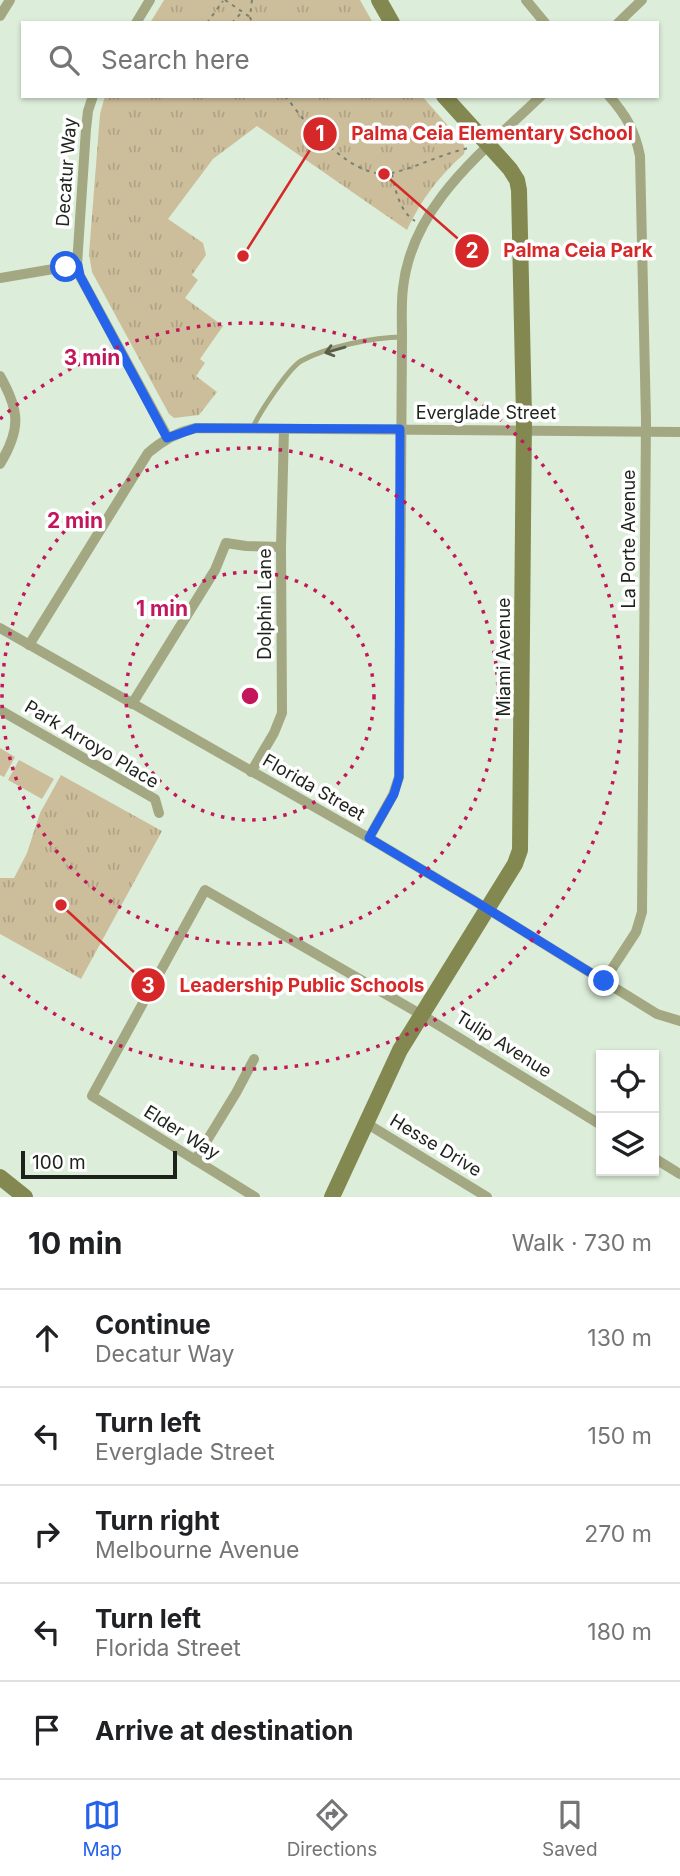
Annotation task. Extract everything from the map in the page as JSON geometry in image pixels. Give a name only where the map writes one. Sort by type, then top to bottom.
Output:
[{"type":"street","points":[[0,16],[10,0]]},
{"type":"street","points":[[137,21],[150,0]]},
{"type":"street","points":[[379,0],[391,21]]},
{"type":"street","points":[[526,0],[543,21]]},
{"type":"street","points":[[620,21],[642,0]]},
{"type":"street","name":"Decatur Way","points":[[92,98],[86,129],[78,265],[80,276],[167,438]]},
{"type":"street","name":"Miami Avenue","points":[[332,1197],[394,1062],[515,864],[520,850],[524,429],[519,190],[517,180],[510,169],[446,98]]},
{"type":"street","points":[[369,838],[394,794],[399,777],[400,429],[403,288],[410,255],[422,225],[448,188],[539,98]]},
{"type":"street","name":"La Porte Avenue","points":[[604,981],[636,932],[642,912],[646,431],[640,156],[636,135],[625,114],[611,98]]},
{"type":"street","points":[[0,278],[78,265]]},
{"type":"street","points":[[0,376],[16,410],[17,426],[13,443],[0,464]]},
{"type":"street","name":"Everglade Street","points":[[29,645],[148,453],[167,438],[196,428],[680,432]]},
{"type":"street","name":"Dolphin Lane","points":[[251,772],[274,733],[282,713],[281,547],[284,429]]},
{"type":"street","points":[[132,704],[215,570],[226,543],[281,547]]},
{"type":"street","name":"Florida Street","points":[[0,628],[369,838],[657,1014],[680,1021]]},
{"type":"street","name":"Park Arroyo Place","points":[[0,710],[155,799],[159,813]]},
{"type":"street","name":"Tulip Avenue","points":[[92,1096],[205,890],[422,1015],[596,1122]]},
{"type":"street","points":[[195,1160],[254,1059]]},
{"type":"street","name":"Elder Way","points":[[92,1096],[255,1197]]},
{"type":"street","name":"Hesse Drive","points":[[366,1124],[487,1197]]},
{"type":"street","points":[[659,1161],[680,1174]]},
{"type":"street","points":[[0,1177],[25,1197]]},
{"type":"lane","points":[[253,428],[265,405],[299,362],[332,350],[386,337],[402,337]]},
{"type":"path","points":[[208,21],[224,0],[250,17]]},
{"type":"path","points":[[251,21],[252,0]]},
{"type":"path","points":[[233,21],[243,11]]},
{"type":"path","points":[[288,98],[308,125],[340,155],[362,169],[382,175],[448,153],[488,146]]},
{"type":"path","points":[[392,173],[402,207],[409,218],[422,225]]},
{"type":"green space","points":[[164,0],[360,0],[372,21],[151,21]]},
{"type":"green space","points":[[104,98],[424,98],[463,143],[465,149],[464,154],[431,189],[407,230],[257,126],[213,159],[168,219],[203,243],[206,255],[192,275],[198,280],[185,298],[223,326],[200,359],[205,363],[196,376],[217,392],[199,415],[174,418],[169,414],[92,272],[89,254],[100,114]]},
{"type":"green space","points":[[0,748],[15,757],[4,777],[0,775]]},
{"type":"green space","points":[[19,760],[54,779],[42,799],[8,780]]},
{"type":"green space","points":[[61,775],[162,831],[81,979],[0,934],[0,878],[14,878],[27,853],[40,813]]},
{"type":"place","name":"Palma Ceia Park","points":[[384,174]]},
{"type":"place","name":"Palma Ceia Elementary School","points":[[243,256]]},
{"type":"place","name":"Leadership Public Schools","points":[[61,905]]},
{"type":"route","points":[[66,267],[78,265],[80,276],[167,438],[196,428],[400,429],[399,777],[394,794],[369,838],[604,981]]}]
